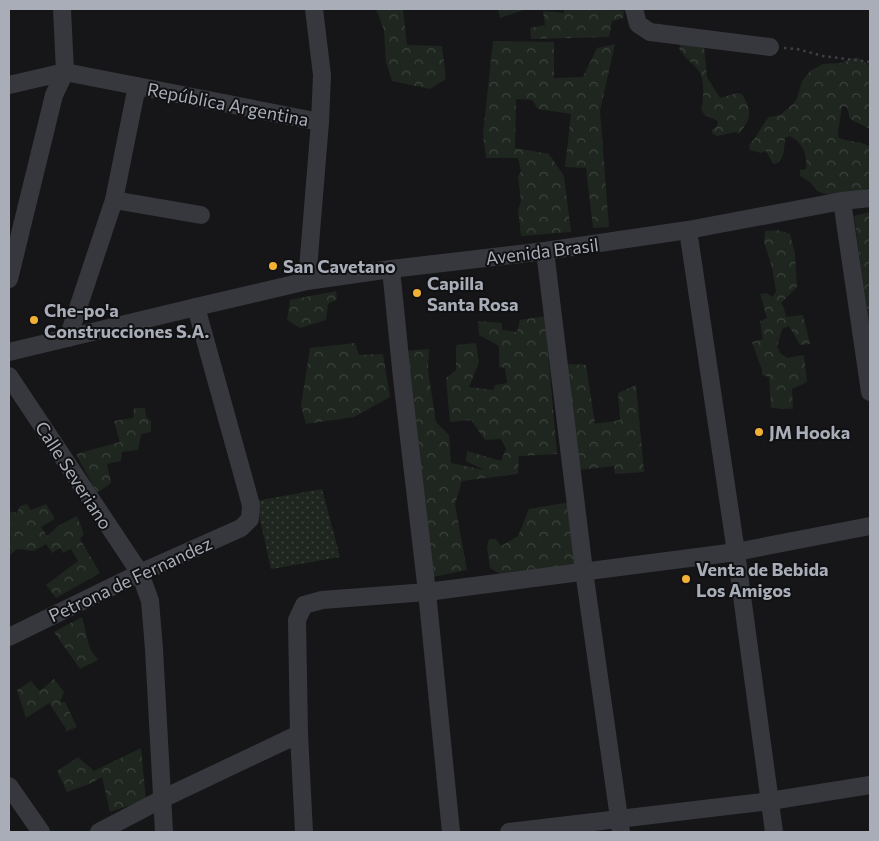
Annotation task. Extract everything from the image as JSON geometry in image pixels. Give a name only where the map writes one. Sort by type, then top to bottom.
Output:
[{"type":"street","points":[[9,279],[54,96],[65,72],[62,9]]},
{"type":"street","points":[[314,9],[322,75],[320,122]]},
{"type":"street","points":[[634,9],[638,24],[650,32],[770,47]]},
{"type":"street","name":"República Argentina","points":[[9,85],[65,72],[320,122],[307,282]]},
{"type":"street","points":[[68,338],[114,200],[137,86]]},
{"type":"street","name":"Avenida Brasil","points":[[9,352],[196,306],[307,282],[391,269],[545,251],[688,230],[842,201],[870,198]]},
{"type":"street","points":[[114,200],[200,215]]},
{"type":"street","points":[[842,201],[870,392]]},
{"type":"street","points":[[688,230],[736,552],[774,832]]},
{"type":"street","points":[[545,251],[584,571],[620,826]]},
{"type":"street","points":[[391,269],[427,592],[451,832]]},
{"type":"street","name":"Petrona de Fernandez","points":[[9,638],[140,573],[241,528],[250,519],[251,504],[196,306]]},
{"type":"street","name":"Calle Severiano","points":[[9,376],[140,573],[150,601],[164,832]]},
{"type":"street","points":[[304,832],[299,734],[297,620],[304,605],[322,600],[427,592],[736,552],[870,526]]},
{"type":"street","points":[[99,832],[162,799],[299,734]]},
{"type":"street","points":[[9,786],[42,832]]},
{"type":"street","points":[[509,832],[620,826],[870,786]]},
{"type":"path","points":[[770,47],[797,49],[824,56],[870,62]]},
{"type":"green space","points":[[376,9],[403,9],[407,45],[442,46],[446,79],[430,89],[392,81],[386,62],[384,30]]},
{"type":"green space","points":[[498,9],[526,9],[500,18]]},
{"type":"green space","points":[[564,9],[612,9],[624,11],[623,18],[612,21],[609,37],[531,39],[530,28],[545,25],[543,11],[564,13]]},
{"type":"green space","points":[[493,41],[554,42],[554,78],[583,77],[597,48],[615,44],[600,111],[609,227],[593,228],[586,168],[565,167],[571,114],[538,109],[532,100],[516,99],[515,148],[549,154],[564,176],[571,232],[521,236],[518,210],[521,201],[518,177],[521,171],[518,158],[486,158],[483,134]]},
{"type":"green space","points":[[683,41],[704,46],[707,77],[720,98],[737,93],[742,94],[748,105],[749,114],[739,134],[736,132],[717,136],[712,133],[718,121],[705,115],[701,110],[703,101],[702,78],[698,70],[683,55],[679,48]]},
{"type":"green space","points":[[857,57],[870,66],[870,129],[850,119],[847,107],[842,106],[838,133],[839,138],[870,147],[870,187],[854,194],[833,197],[817,191],[810,182],[800,176],[800,170],[806,169],[806,159],[801,145],[790,136],[785,138],[782,158],[773,164],[766,151],[761,153],[750,150],[749,145],[769,117],[780,115],[794,103],[802,81],[810,71],[823,64],[840,63]]},
{"type":"green space","points":[[870,212],[870,331],[854,216]]},
{"type":"green space","points":[[778,230],[790,234],[795,254],[797,287],[781,303],[786,317],[803,315],[810,344],[800,345],[789,326],[782,329],[777,347],[780,353],[787,358],[804,355],[807,382],[792,389],[793,409],[771,408],[769,377],[762,375],[752,342],[763,339],[760,321],[767,318],[760,294],[767,293],[772,297],[776,292],[772,267],[764,242],[765,231]]},
{"type":"green space","points":[[336,291],[337,299],[328,304],[326,320],[300,328],[287,320],[290,300]]},
{"type":"green space","points":[[545,316],[557,454],[519,456],[518,474],[462,481],[455,504],[467,570],[433,577],[404,351],[429,349],[428,370],[436,422],[449,435],[451,463],[484,470],[466,461],[467,451],[501,461],[506,449],[501,439],[485,440],[471,420],[450,422],[446,378],[456,370],[456,345],[476,343],[479,362],[469,387],[494,390],[495,385],[507,383],[505,368],[499,367],[499,346],[479,335],[478,321],[502,323],[502,330],[517,332],[520,320]]},
{"type":"green space","points":[[355,343],[359,355],[383,354],[390,397],[354,417],[306,424],[301,406],[310,348]]},
{"type":"green space","points":[[567,364],[586,365],[595,424],[620,420],[618,393],[636,385],[644,472],[615,474],[614,466],[579,470]]},
{"type":"green space","points":[[134,408],[145,408],[146,417],[151,421],[151,432],[141,434],[138,450],[122,452],[121,461],[107,464],[111,483],[97,493],[76,454],[120,442],[114,421],[133,418]]},
{"type":"green space","points":[[322,489],[340,557],[271,569],[256,501]]},
{"type":"green space","points":[[571,502],[581,565],[502,575],[490,568],[487,548],[489,539],[496,539],[501,546],[518,536],[529,509]]},
{"type":"green space","points":[[27,504],[31,510],[46,504],[54,517],[53,520],[41,527],[47,536],[58,526],[77,516],[84,534],[80,539],[100,573],[56,598],[46,585],[78,561],[71,549],[63,553],[60,548],[52,553],[46,544],[34,551],[17,549],[9,556],[9,511],[17,513],[20,506]]},
{"type":"green space","points":[[82,617],[90,649],[98,660],[80,669],[54,632]]},
{"type":"green space","points":[[54,679],[64,692],[60,702],[65,702],[77,727],[65,732],[66,729],[49,703],[26,718],[17,690],[31,681],[40,691]]},
{"type":"green space","points":[[141,748],[146,800],[110,812],[102,777],[67,792],[57,771],[78,757],[94,771]]},
{"type":"place","name":"San Cavetano","points":[[273,266]]},
{"type":"place","name":"Capilla Santa Rosa","points":[[417,293]]},
{"type":"place","name":"Che-po'a Construcciones S.A.","points":[[34,320]]},
{"type":"place","name":"JM Hooka","points":[[759,432]]},
{"type":"place","name":"Venta de Bebida Los Amigos","points":[[686,579]]}]
